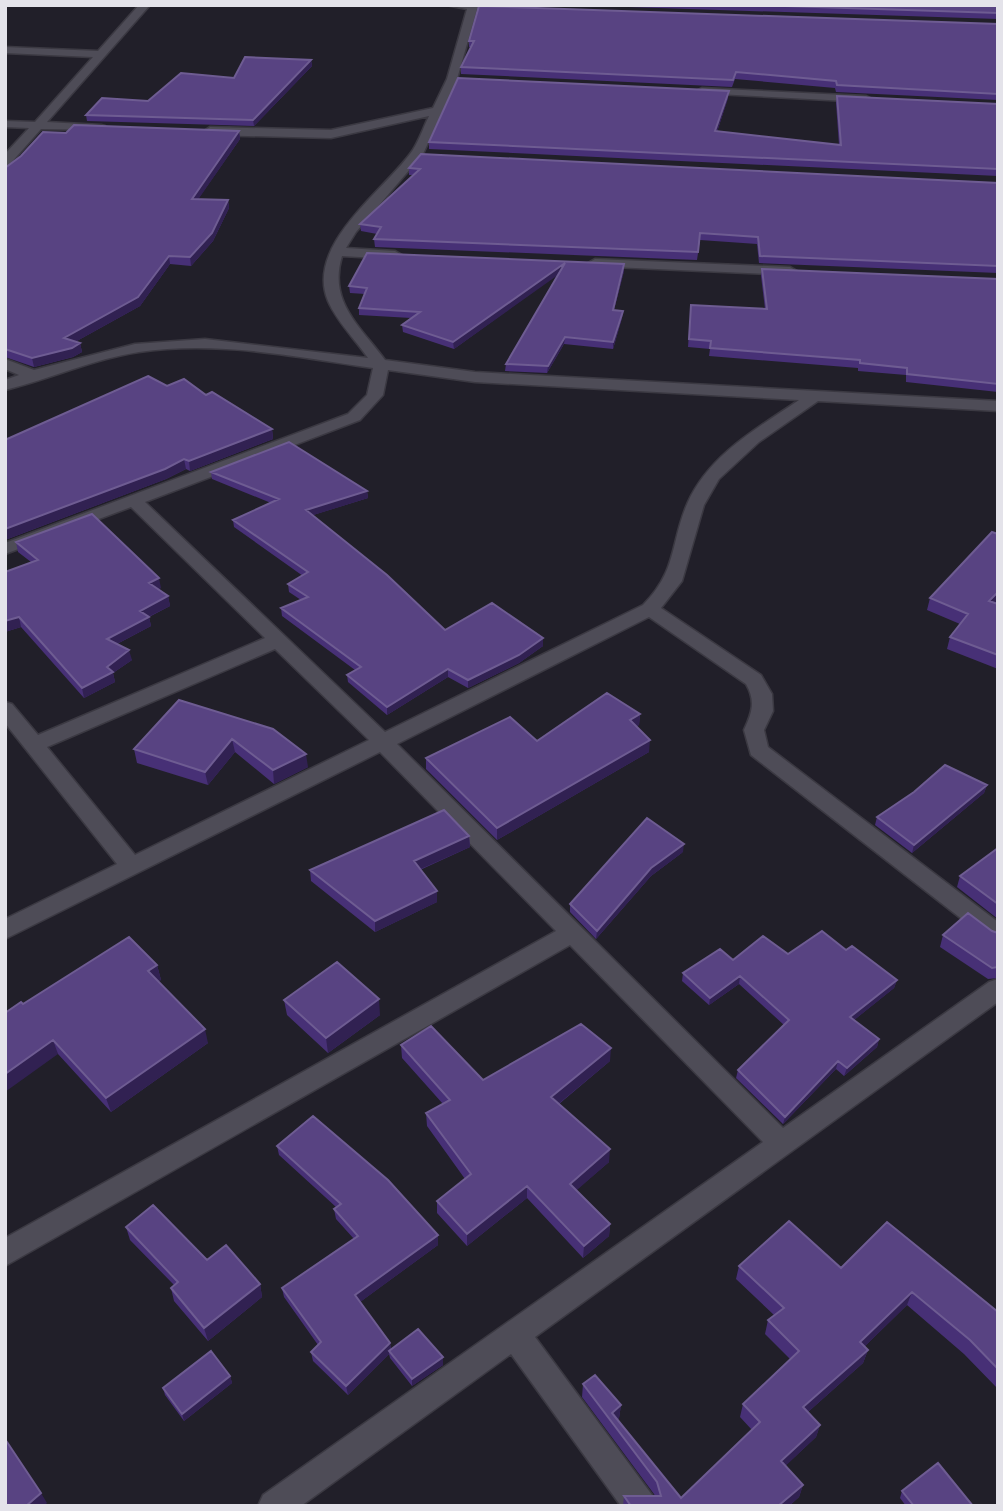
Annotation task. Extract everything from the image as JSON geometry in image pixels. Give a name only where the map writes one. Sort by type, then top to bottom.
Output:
[{"type":"street","points":[[5,162],[145,5]]},
{"type":"street","points":[[451,5],[499,7]]},
{"type":"street","points":[[5,549],[354,417],[378,394],[381,365],[333,300],[329,273],[351,230],[424,155],[436,111],[459,79],[474,6]]},
{"type":"street","points":[[5,50],[100,54]]},
{"type":"street","points":[[684,90],[875,99]]},
{"type":"street","points":[[203,131],[331,134],[436,111]]},
{"type":"street","points":[[5,124],[119,128]]},
{"type":"street","points":[[338,252],[407,255]]},
{"type":"street","points":[[585,263],[805,272]]},
{"type":"street","points":[[5,384],[135,348],[205,343],[271,349],[475,377],[998,406]]},
{"type":"street","points":[[5,363],[33,375]]},
{"type":"street","points":[[5,930],[650,609],[665,596],[677,576],[701,492],[716,471],[739,450],[813,397]]},
{"type":"street","points":[[133,500],[383,742],[782,1144]]},
{"type":"street","points":[[650,609],[754,680],[762,694],[763,711],[754,730],[758,750],[998,935]]},
{"type":"street","points":[[34,745],[278,640]]},
{"type":"street","points":[[5,709],[132,867]]},
{"type":"street","points":[[5,1253],[573,932]]},
{"type":"street","points":[[274,1506],[998,989]]},
{"type":"street","points":[[515,1335],[641,1506]]},
{"type":"building","points":[[753,5],[998,5],[998,13]]},
{"type":"building","points":[[479,6],[998,24],[998,94],[837,85],[836,81],[736,72],[733,80],[461,67],[474,41],[469,41]]},
{"type":"building","points":[[245,57],[311,60],[253,120],[86,115],[102,98],[148,101],[181,73],[234,78]]},
{"type":"building","points":[[458,78],[729,91],[715,131],[841,145],[837,96],[998,104],[998,169],[429,142]]},
{"type":"building","points":[[74,125],[239,131],[192,199],[228,200],[212,233],[190,257],[169,256],[138,297],[64,338],[80,343],[72,348],[32,358],[5,349],[5,168],[21,156],[43,132],[66,133]]},
{"type":"building","points":[[421,154],[998,183],[998,266],[760,256],[758,237],[700,233],[698,252],[374,239],[381,227],[360,224],[420,169],[409,168]]},
{"type":"building","points":[[367,253],[624,264],[613,310],[623,311],[613,342],[565,337],[548,366],[506,364],[565,263],[453,342],[402,325],[420,312],[359,308],[367,288],[349,286]]},
{"type":"building","points":[[762,269],[998,279],[998,384],[907,374],[907,368],[860,363],[860,360],[710,348],[711,341],[689,339],[691,305],[767,309]]},
{"type":"building","points":[[148,376],[167,386],[184,379],[206,395],[212,392],[272,429],[189,461],[184,459],[165,469],[5,529],[5,440]]},
{"type":"building","points":[[289,442],[367,491],[306,510],[387,575],[445,630],[492,603],[543,638],[519,655],[468,680],[448,669],[387,707],[347,675],[361,667],[281,608],[308,597],[288,584],[308,572],[233,520],[279,499],[211,472]]},
{"type":"building","points":[[92,514],[159,578],[149,583],[168,596],[140,611],[149,617],[107,639],[129,650],[107,667],[113,672],[82,688],[19,617],[5,621],[5,572],[38,560],[16,542]]},
{"type":"building","points":[[992,532],[998,534],[998,592],[989,601],[998,604],[998,655],[950,637],[968,614],[930,598]]},
{"type":"building","points":[[607,693],[640,714],[630,720],[650,740],[497,828],[426,758],[510,717],[537,741]]},
{"type":"building","points":[[179,700],[273,729],[306,754],[273,770],[232,739],[205,772],[134,749]]},
{"type":"building","points":[[945,765],[987,785],[914,845],[877,817],[914,792]]},
{"type":"building","points":[[444,810],[469,836],[414,861],[437,891],[375,921],[310,870]]},
{"type":"building","points":[[647,818],[684,844],[651,868],[597,931],[570,904]]},
{"type":"building","points":[[998,848],[998,904],[960,876]]},
{"type":"building","points":[[968,913],[998,933],[998,967],[992,968],[943,935]]},
{"type":"building","points":[[822,931],[846,950],[852,946],[897,980],[850,1017],[879,1039],[847,1068],[838,1061],[785,1117],[738,1070],[789,1020],[740,976],[710,998],[683,973],[720,949],[733,960],[763,936],[788,954]]},
{"type":"building","points":[[129,937],[157,965],[148,971],[205,1029],[106,1098],[53,1040],[5,1074],[5,1013]]},
{"type":"building","points":[[337,962],[379,999],[326,1038],[284,1000]]},
{"type":"building","points":[[581,1024],[611,1048],[551,1097],[610,1149],[570,1184],[610,1224],[584,1246],[527,1186],[467,1234],[437,1201],[471,1174],[426,1113],[450,1100],[401,1045],[431,1026],[483,1080]]},
{"type":"building","points":[[313,1116],[388,1180],[438,1235],[355,1295],[390,1343],[346,1386],[311,1352],[321,1342],[282,1288],[358,1236],[334,1209],[341,1204],[277,1146]]},
{"type":"building","points":[[153,1205],[207,1260],[226,1245],[260,1284],[204,1328],[171,1288],[178,1282],[126,1227]]},
{"type":"building","points":[[789,1221],[841,1268],[887,1222],[998,1312],[998,1369],[970,1340],[912,1292],[860,1342],[868,1350],[803,1407],[820,1425],[781,1461],[803,1485],[778,1506],[631,1506],[624,1496],[661,1496],[657,1482],[583,1384],[595,1375],[621,1405],[612,1413],[681,1498],[760,1422],[743,1404],[799,1351],[768,1320],[784,1308],[739,1266]]},
{"type":"building","points":[[418,1329],[443,1357],[412,1379],[389,1351]]},
{"type":"building","points":[[211,1351],[230,1376],[182,1414],[163,1388]]},
{"type":"building","points":[[5,1439],[41,1493],[26,1506],[5,1506]]},
{"type":"building","points":[[938,1463],[973,1506],[914,1506],[902,1491]]}]
